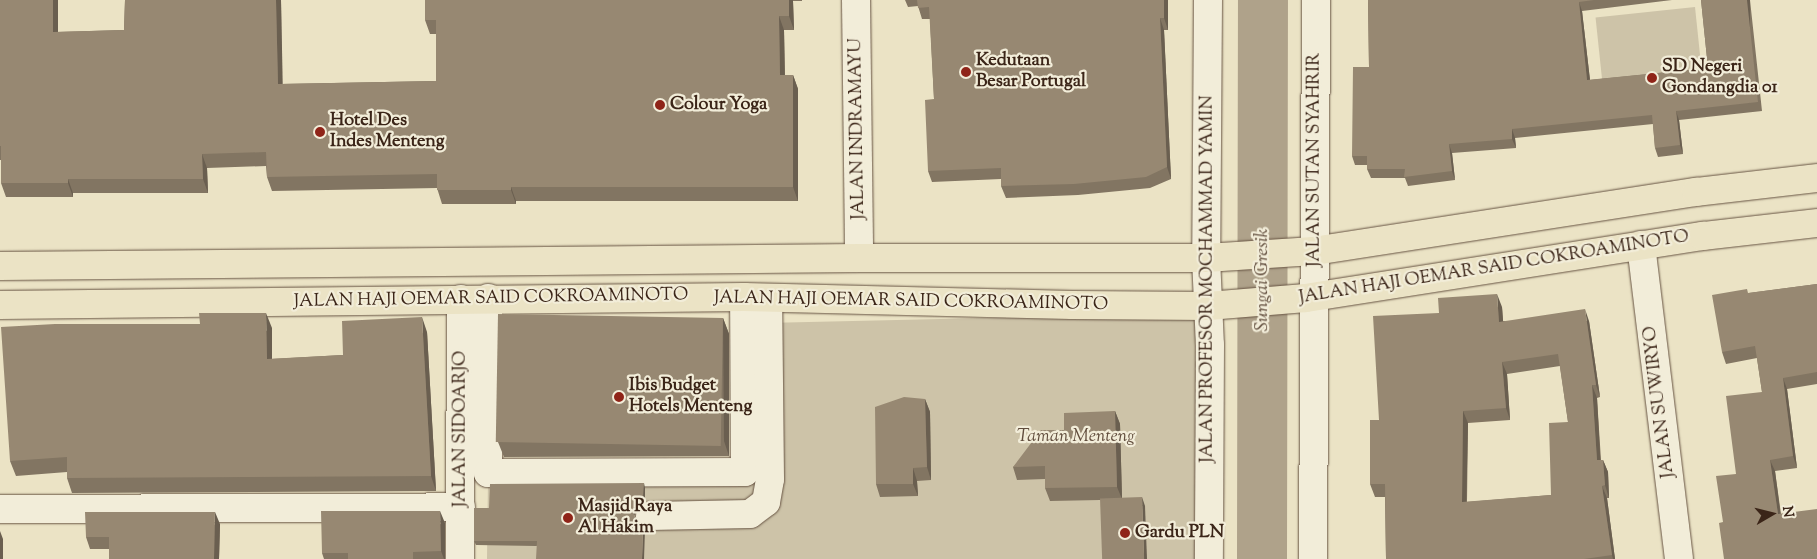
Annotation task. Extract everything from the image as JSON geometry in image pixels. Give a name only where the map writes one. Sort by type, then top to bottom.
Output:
[{"type":"main road","name":"JALAN HAJI OEMAR SAID COKROAMINOTO","points":[[0,266],[859,258],[1212,258],[1309,251],[1696,192],[1817,178]]},
{"type":"main road","name":"JALAN HAJI OEMAR SAID COKROAMINOTO","points":[[0,305],[756,297],[1072,305],[1214,305],[1310,297],[1641,245],[1817,223]]},
{"type":"street","name":"JALAN INDRAMAYU","points":[[856,0],[859,258]]},
{"type":"street","name":"JALAN PROFESOR MOCHAMMAD YAMIN","points":[[1208,0],[1214,305],[1209,559]]},
{"type":"street","name":"JALAN SUTAN SYAHRIR","points":[[1313,559],[1309,251],[1316,0]]},
{"type":"street","name":"JALAN SUWIRYO","points":[[1641,245],[1679,559]]},
{"type":"street","points":[[474,299],[488,473],[745,472],[756,297]]},
{"type":"street","points":[[650,516],[750,514],[766,502],[770,479],[756,297]]},
{"type":"street","name":"JALAN SIDOARJO","points":[[460,559],[461,507],[474,299]]},
{"type":"street","points":[[0,509],[461,507]]},
{"type":"green space","points":[[1695,7],[1702,73],[1602,83],[1596,17]]},
{"type":"green space","name":"Taman Menteng","points":[[1196,313],[1200,559],[487,559],[488,477],[762,479],[765,323]]},
{"type":"building","points":[[0,0],[53,0],[53,32],[124,30],[125,0],[276,0],[278,84],[436,81],[436,20],[425,20],[425,0],[789,0],[789,16],[779,16],[780,75],[793,75],[793,187],[511,187],[511,190],[437,190],[437,174],[267,177],[266,152],[202,154],[203,179],[68,179],[68,183],[1,183]]},
{"type":"building","points":[[917,0],[1164,0],[1164,18],[1160,18],[1167,167],[1146,177],[1074,184],[1001,186],[1001,168],[928,171],[925,100],[934,99],[929,7],[918,8]]},
{"type":"building","points":[[1368,0],[1594,0],[1579,2],[1587,80],[1708,68],[1701,0],[1747,0],[1758,102],[1676,111],[1680,145],[1655,148],[1652,115],[1512,129],[1512,139],[1449,144],[1452,171],[1404,177],[1405,169],[1367,169],[1367,156],[1352,156],[1353,67],[1369,67]]},
{"type":"building","points":[[1817,284],[1817,372],[1783,378],[1793,456],[1770,460],[1778,514],[1817,509],[1817,559],[1724,559],[1719,523],[1723,522],[1716,476],[1736,474],[1726,396],[1762,392],[1755,346],[1722,352],[1712,295],[1747,289],[1748,293]]},
{"type":"building","points":[[1497,294],[1499,322],[1585,309],[1596,385],[1592,385],[1597,460],[1603,460],[1605,485],[1602,486],[1612,555],[1584,559],[1386,559],[1385,484],[1370,484],[1370,420],[1379,420],[1373,316],[1439,313],[1438,298]],"holes":[[[1558,354],[1568,422],[1549,423],[1551,495],[1462,502],[1463,411],[1506,408],[1502,362]]]},
{"type":"building","points":[[199,313],[266,313],[267,359],[343,355],[342,321],[422,317],[431,476],[67,478],[67,457],[10,461],[1,327],[55,324],[200,324]]},
{"type":"building","name":"Ibis Budget Hotels Menteng","points":[[498,314],[723,318],[721,446],[496,442]]},
{"type":"building","points":[[904,397],[925,399],[927,467],[913,468],[913,484],[876,484],[875,407]]},
{"type":"building","points":[[1115,411],[1117,487],[1045,488],[1045,466],[1013,467],[1041,430],[1064,430],[1064,413]]},
{"type":"building","name":"Masjid Raya Al Hakim","points":[[644,483],[643,497],[635,503],[633,511],[635,520],[643,526],[642,559],[536,559],[537,541],[474,541],[474,508],[489,508],[490,484]]},
{"type":"building","name":"Gardu PLN","points":[[1142,497],[1144,559],[1102,559],[1100,498]]},
{"type":"building","points":[[321,511],[440,511],[441,551],[413,552],[413,559],[348,559],[348,553],[322,553]]},
{"type":"building","points":[[85,512],[215,512],[214,559],[109,559],[109,537],[86,537]]},
{"type":"waterway","name":"Sungai Gresik","points":[[1262,559],[1263,0]]},
{"type":"place","name":"Kedutaan Besar Portugal","points":[[966,72]]},
{"type":"place","name":"SD Negeri Gondangdia 01","points":[[1652,78]]},
{"type":"place","name":"Colour Yoga","points":[[660,105]]},
{"type":"place","name":"Hotel Des Indes Menteng","points":[[320,132]]},
{"type":"place","name":"Ibis Budget Hotels Menteng","points":[[619,397]]},
{"type":"place","name":"Masjid Raya Al Hakim","points":[[568,518]]},
{"type":"place","name":"Gardu PLN","points":[[1125,533]]}]
